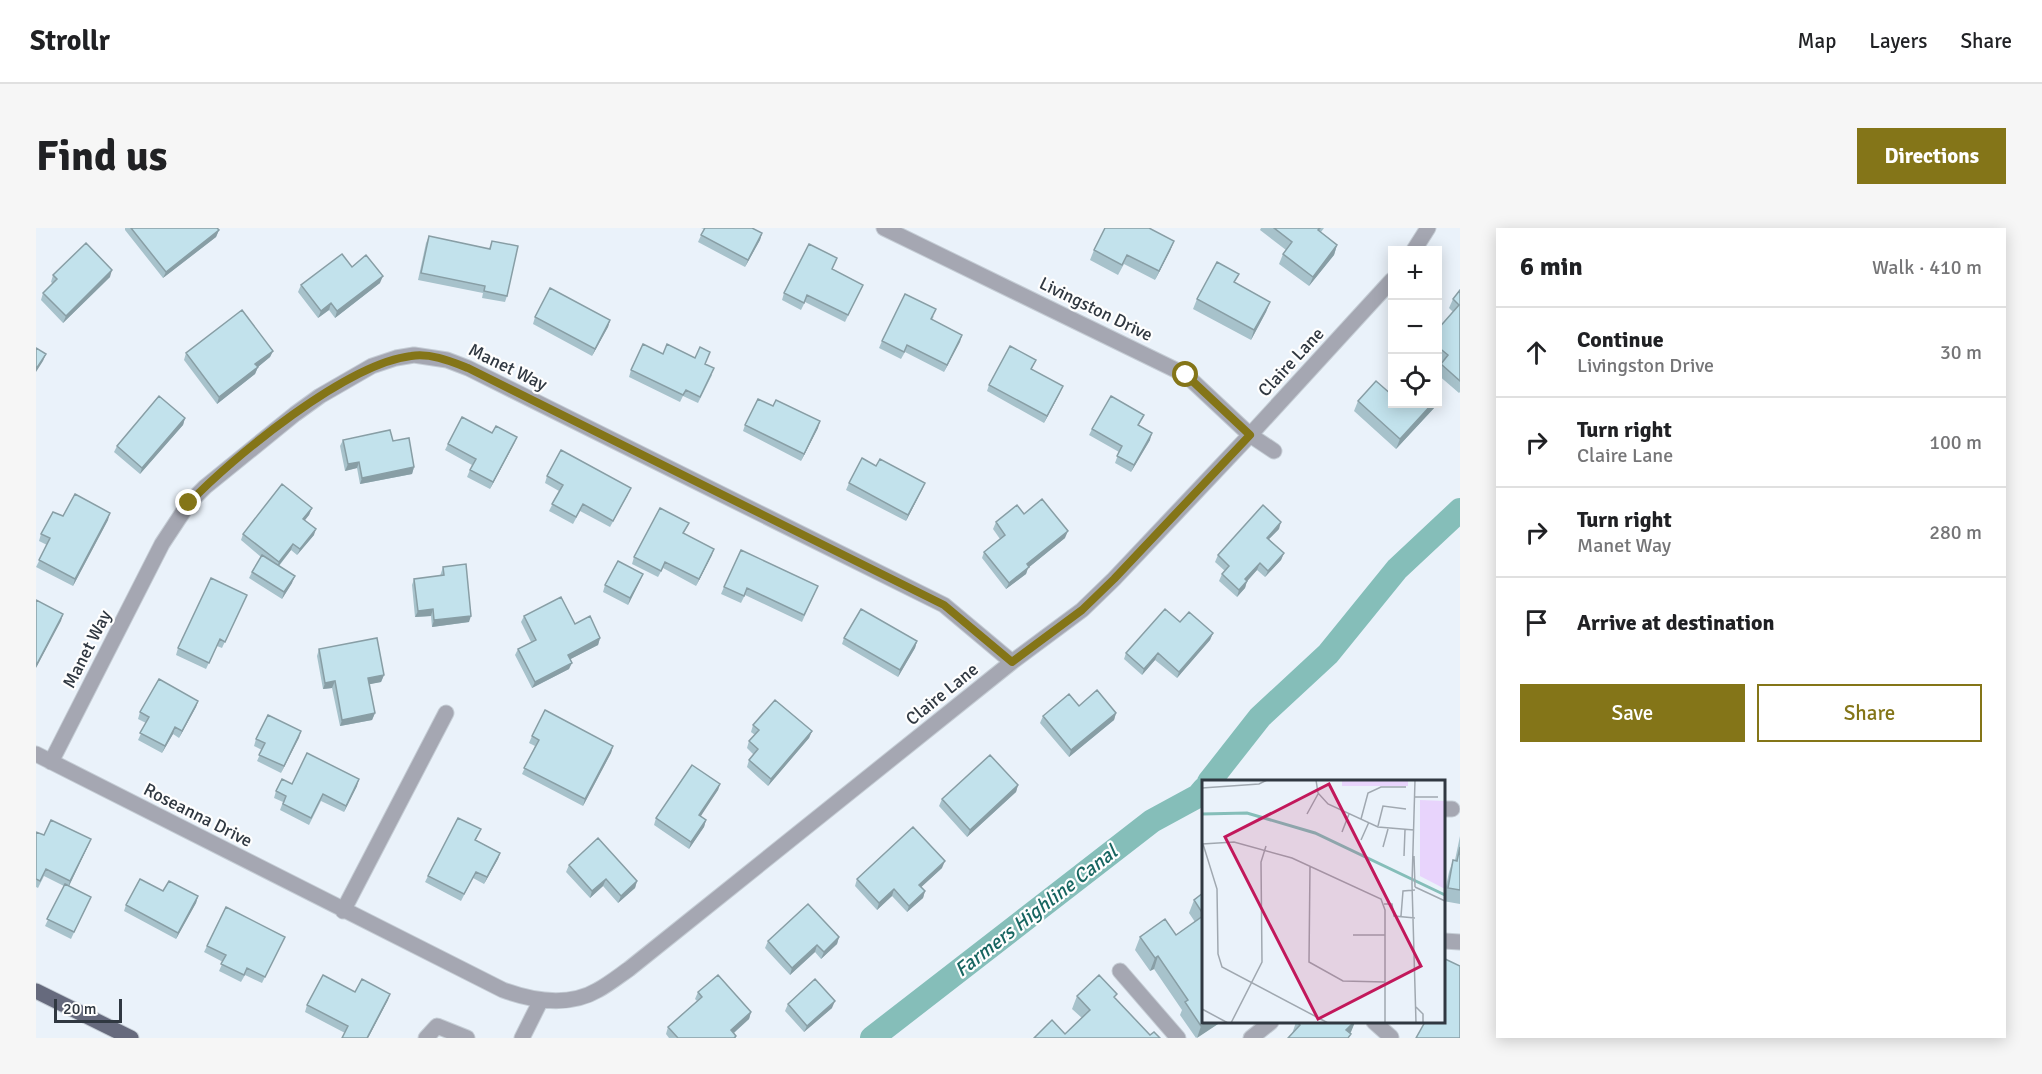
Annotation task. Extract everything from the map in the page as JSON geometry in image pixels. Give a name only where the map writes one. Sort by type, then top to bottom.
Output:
[{"type":"main road","points":[[36,991],[131,1038]]},
{"type":"street","name":"Livingston Drive","points":[[884,228],[1186,375],[1250,435],[1274,451]]},
{"type":"street","points":[[1417,246],[1428,228]]},
{"type":"street","name":"Claire Lane","points":[[582,997],[597,991],[629,969],[1012,662],[1082,610],[1250,435],[1388,284]]},
{"type":"street","name":"Manet Way","points":[[51,762],[162,544],[189,503],[247,452],[320,396],[372,366],[414,355],[447,360],[468,368],[944,605],[1012,662]]},
{"type":"street","points":[[343,911],[446,713]]},
{"type":"street","name":"Roseanna Drive","points":[[36,754],[503,990],[540,1000],[560,1001],[582,997]]},
{"type":"street","points":[[1445,941],[1460,942]]},
{"type":"street","points":[[1120,971],[1178,1038]]},
{"type":"street","points":[[522,1038],[540,1000]]},
{"type":"street","points":[[1251,1038],[1270,1023]]},
{"type":"street","points":[[1375,1023],[1391,1037]]},
{"type":"street","points":[[426,1038],[437,1026],[467,1038]]},
{"type":"building","points":[[131,228],[217,228],[219,230],[166,272]]},
{"type":"building","points":[[705,228],[752,228],[762,233],[748,260],[701,235]]},
{"type":"building","points":[[1105,228],[1149,228],[1174,241],[1159,271],[1127,255],[1122,265],[1094,250]]},
{"type":"building","points":[[1274,228],[1320,228],[1318,230],[1337,245],[1313,277],[1283,254],[1292,242]]},
{"type":"building","points":[[429,236],[490,249],[492,241],[518,246],[507,296],[484,291],[485,286],[421,273]]},
{"type":"building","points":[[86,243],[112,270],[66,316],[43,293],[57,279],[53,275]]},
{"type":"building","points":[[809,244],[837,258],[832,269],[863,285],[848,315],[807,295],[804,303],[784,293]]},
{"type":"building","points":[[342,254],[352,267],[366,255],[383,276],[337,311],[331,303],[321,311],[301,285]]},
{"type":"building","points":[[1217,262],[1239,274],[1234,282],[1270,302],[1254,330],[1197,299]]},
{"type":"building","points":[[550,288],[610,320],[595,349],[535,317]]},
{"type":"building","points":[[1460,290],[1460,381],[1442,365],[1448,355],[1442,350],[1442,324],[1459,305],[1453,299]]},
{"type":"building","points":[[905,294],[936,309],[931,319],[962,335],[947,365],[907,345],[904,352],[882,341]]},
{"type":"building","points":[[242,310],[273,351],[255,364],[258,367],[219,397],[186,353]]},
{"type":"building","points":[[643,344],[663,354],[667,344],[695,358],[700,347],[710,352],[705,364],[714,368],[700,397],[686,390],[683,395],[631,370]]},
{"type":"building","points":[[1010,346],[1036,360],[1031,369],[1063,386],[1047,416],[989,385]]},
{"type":"building","points":[[36,348],[46,354],[36,369]]},
{"type":"building","points":[[1376,381],[1388,392],[1388,408],[1428,408],[1400,439],[1358,401]]},
{"type":"building","points":[[159,396],[185,418],[142,468],[117,446]]},
{"type":"building","points":[[1111,396],[1144,415],[1138,425],[1152,433],[1134,465],[1117,456],[1122,446],[1092,429]]},
{"type":"building","points":[[758,399],[773,406],[776,400],[820,421],[804,454],[745,425]]},
{"type":"building","points":[[462,417],[492,433],[496,426],[517,437],[493,482],[470,470],[476,459],[448,444]]},
{"type":"building","points":[[390,430],[393,441],[409,438],[414,467],[362,478],[359,462],[348,464],[343,440]]},
{"type":"building","points":[[561,450],[631,488],[613,521],[583,504],[576,517],[552,504],[563,485],[547,476]]},
{"type":"building","points":[[862,458],[876,466],[880,459],[925,483],[908,515],[849,483]]},
{"type":"building","points":[[282,484],[312,508],[303,519],[316,529],[300,549],[293,544],[279,562],[243,534]]},
{"type":"building","points":[[75,494],[110,513],[75,579],[39,560],[50,538],[41,534],[53,512],[63,516]]},
{"type":"building","points":[[1042,499],[1068,531],[1027,564],[1029,567],[1009,583],[984,552],[1005,535],[996,522],[1017,505],[1024,514]]},
{"type":"building","points":[[1263,505],[1281,522],[1267,538],[1284,553],[1268,571],[1260,563],[1245,579],[1247,581],[1239,590],[1222,574],[1229,566],[1218,555]]},
{"type":"building","points":[[660,508],[689,523],[683,533],[714,549],[699,579],[665,562],[661,571],[634,557]]},
{"type":"building","points":[[741,550],[818,586],[804,615],[747,588],[744,596],[724,587]]},
{"type":"building","points":[[262,555],[295,576],[284,592],[252,572]]},
{"type":"building","points":[[618,561],[643,574],[630,598],[605,585]]},
{"type":"building","points":[[466,564],[471,616],[434,620],[433,609],[418,611],[414,579],[444,575],[443,567]]},
{"type":"building","points":[[211,578],[247,595],[225,642],[220,639],[209,663],[178,648]]},
{"type":"building","points":[[561,597],[575,624],[590,616],[600,638],[568,655],[572,663],[535,682],[518,649],[536,640],[524,616]]},
{"type":"building","points":[[36,600],[63,614],[36,666]]},
{"type":"building","points":[[861,609],[917,641],[900,670],[844,638]]},
{"type":"building","points":[[1165,609],[1180,622],[1189,612],[1213,633],[1179,672],[1158,653],[1144,669],[1126,653]]},
{"type":"building","points":[[377,638],[384,675],[368,678],[375,713],[342,720],[335,681],[325,683],[319,649]]},
{"type":"building","points":[[159,679],[198,701],[182,731],[175,727],[165,746],[140,733],[149,717],[140,712]]},
{"type":"building","points":[[1097,690],[1116,713],[1071,750],[1043,716],[1069,694],[1079,706]]},
{"type":"building","points":[[775,700],[812,731],[771,779],[749,760],[758,749],[749,741],[759,730],[753,725]]},
{"type":"building","points":[[545,710],[613,746],[585,799],[524,768],[539,740],[532,736]]},
{"type":"building","points":[[268,715],[301,731],[284,766],[259,755],[265,743],[256,739]]},
{"type":"building","points":[[307,753],[359,779],[346,806],[323,794],[311,818],[283,804],[286,796],[276,791],[282,779],[292,784]]},
{"type":"building","points":[[990,755],[1018,785],[970,830],[942,799]]},
{"type":"building","points":[[692,765],[720,784],[699,815],[706,820],[691,842],[656,818]]},
{"type":"building","points":[[458,818],[481,829],[475,840],[500,853],[487,877],[476,872],[464,894],[428,876]]},
{"type":"building","points":[[51,820],[91,839],[70,881],[46,869],[40,881],[36,879],[36,832],[44,835]]},
{"type":"building","points":[[913,827],[945,861],[919,885],[925,891],[909,906],[894,889],[879,903],[857,879]]},
{"type":"building","points":[[598,838],[637,881],[621,896],[606,879],[592,891],[569,865]]},
{"type":"building","points":[[1460,847],[1460,890],[1448,888],[1453,860],[1457,861]]},
{"type":"building","points":[[140,879],[163,891],[169,881],[198,896],[178,933],[126,905]]},
{"type":"building","points":[[65,884],[91,897],[74,932],[47,919]]},
{"type":"building","points":[[1202,894],[1202,912],[1194,900]]},
{"type":"building","points":[[808,904],[839,937],[824,952],[817,945],[792,968],[768,941]]},
{"type":"building","points":[[226,907],[285,937],[265,977],[247,968],[244,975],[221,964],[226,955],[207,946]]},
{"type":"building","points":[[1202,917],[1202,1023],[1206,1023],[1201,1026],[1185,1002],[1188,1000],[1158,956],[1155,958],[1140,937],[1165,919],[1176,935]]},
{"type":"building","points":[[1445,959],[1460,966],[1460,1038],[1416,1038],[1424,1023],[1445,1023]]},
{"type":"building","points":[[323,975],[355,992],[362,979],[390,994],[367,1038],[342,1038],[348,1026],[307,1005]]},
{"type":"building","points":[[718,975],[751,1012],[731,1030],[736,1036],[734,1038],[678,1038],[668,1027],[702,997],[698,992]]},
{"type":"building","points":[[1099,975],[1117,994],[1114,997],[1150,1035],[1154,1032],[1160,1038],[1034,1038],[1052,1020],[1065,1034],[1090,1010],[1077,996]]},
{"type":"building","points":[[815,979],[835,1001],[807,1026],[788,1004]]},
{"type":"building","points":[[1298,1023],[1353,1023],[1346,1030],[1351,1034],[1348,1038],[1288,1038],[1300,1025]]},
{"type":"waterway","name":"Farmers Highline Canal","points":[[1211,780],[1260,717],[1328,654],[1397,569],[1460,510]]},
{"type":"waterway","name":"Farmers Highline Canal","points":[[872,1038],[1152,821],[1198,796],[1202,791]]},
{"type":"route","points":[[189,503],[247,452],[320,396],[372,366],[396,358],[414,355],[428,356],[468,368],[944,605],[1012,662],[1082,610],[1250,435],[1186,375]]}]
